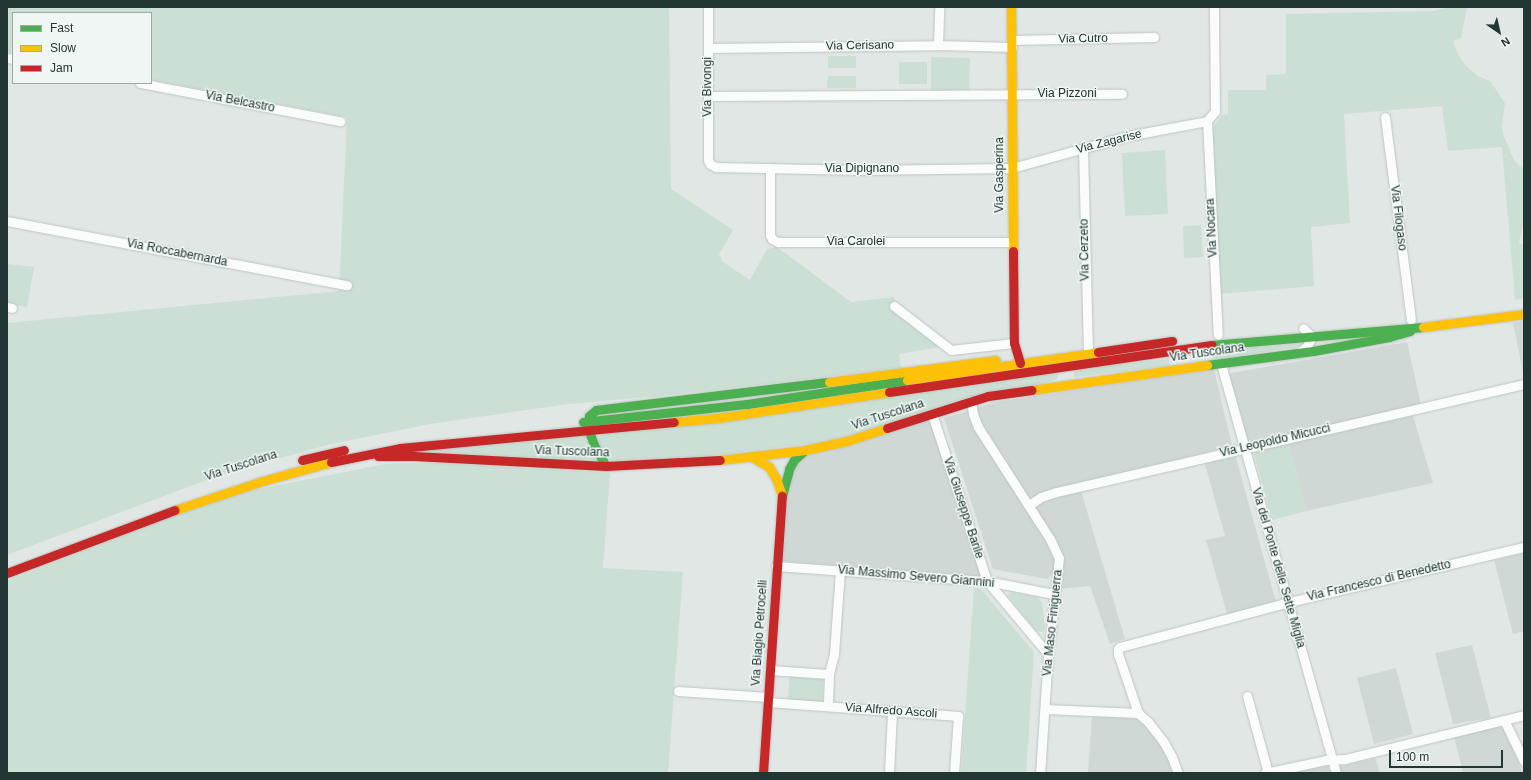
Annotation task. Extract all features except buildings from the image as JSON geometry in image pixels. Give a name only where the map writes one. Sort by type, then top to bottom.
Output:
[{"type":"main road","name":"Via Gasperina","points":[[1011,7],[1014,343],[1020,363]]},
{"type":"main road","points":[[1265,331],[1411,319],[1518,305]]},
{"type":"main road","name":"Via Tuscolana","points":[[511,428],[589,426],[726,417],[1199,346],[1420,327],[1524,314]]},
{"type":"main road","name":"Via Tuscolana","points":[[7,573],[221,494],[355,452],[606,466],[680,463],[752,457],[806,450],[859,438],[988,396],[1299,353],[1389,337],[1420,327]]},
{"type":"main road","name":"Via Tuscolana","points":[[1214,335],[1228,334]]},
{"type":"main road","name":"Via Tuscolana","points":[[292,463],[355,452],[589,426],[953,374],[1184,339]]},
{"type":"main road","points":[[953,374],[996,360],[1010,352],[1014,343]]},
{"type":"main road","points":[[1056,358],[1062,361],[1064,367],[1062,380],[1056,387]]},
{"type":"main road","points":[[606,466],[594,444],[589,426],[590,414],[596,410],[996,360]]},
{"type":"main road","points":[[797,386],[854,388]]},
{"type":"main road","points":[[391,440],[408,438]]},
{"type":"main road","name":"Via Biagio Petrocelli","points":[[762,773],[782,495],[789,469],[794,460],[806,450]]},
{"type":"main road","name":"Via Biagio Petrocelli","points":[[752,457],[769,467],[776,478],[782,495]]},
{"type":"main road","name":"Via Tuscolana","points":[[244,477],[271,469]]},
{"type":"main road","name":"Via Tuscolana","points":[[7,563],[206,490]]},
{"type":"street","name":"Via Bivongi","points":[[708,7],[708,160],[711,165]]},
{"type":"street","points":[[938,7],[938,45]]},
{"type":"street","points":[[1207,121],[1215,110],[1214,7]]},
{"type":"street","name":"Via Cutro","points":[[1012,44],[1154,37]]},
{"type":"street","name":"Via Cerisano","points":[[708,48],[1012,44]]},
{"type":"street","name":"Via Belcastro","points":[[145,84],[340,121]]},
{"type":"street","points":[[708,96],[1011,94]]},
{"type":"street","name":"Via Pizzoni","points":[[1011,94],[1122,94]]},
{"type":"street","name":"Via Filogaso","points":[[1385,117],[1411,319]]},
{"type":"street","name":"Via Zagarise","points":[[1012,168],[1127,136],[1207,121]]},
{"type":"street","name":"Via Nocara","points":[[1207,121],[1217,316],[1214,335]]},
{"type":"street","name":"Via Cerzeto","points":[[1083,148],[1088,353]]},
{"type":"street","name":"Via Dipignano","points":[[711,165],[718,168],[1012,168]]},
{"type":"street","name":"Via Carolei","points":[[770,168],[770,233],[772,239],[778,242],[1012,242]]},
{"type":"street","name":"Via Roccabernarda","points":[[7,221],[347,284]]},
{"type":"street","points":[[894,306],[950,350],[1014,343]]},
{"type":"street","points":[[1299,353],[1308,344],[1310,337],[1303,328]]},
{"type":"street","name":"Via del Ponte delle Sette Miglia","points":[[1221,364],[1336,773]]},
{"type":"street","name":"Via Leopoldo Micucci","points":[[1029,505],[1049,494],[1244,448],[1457,401],[1524,384]]},
{"type":"street","name":"Via Maso Finiguerra","points":[[971,401],[973,414],[978,428],[1029,505],[1058,555],[1059,566],[1054,594],[1048,654],[1040,773]]},
{"type":"street","name":"Via Giuseppe Barile","points":[[932,414],[987,582],[1048,654]]},
{"type":"street","name":"Via Francesco di Benedetto","points":[[1138,713],[1118,654],[1119,648],[1287,603],[1524,547]]},
{"type":"street","name":"Via Massimo Severo Giannini","points":[[776,566],[987,582],[1054,594]]},
{"type":"street","points":[[828,706],[829,674],[834,654],[840,571]]},
{"type":"street","points":[[770,670],[829,674]]},
{"type":"street","name":"Via Alfredo Ascoli","points":[[678,691],[828,706],[958,716],[954,773]]},
{"type":"street","points":[[1247,696],[1267,773],[1332,759],[1345,758],[1524,715]]},
{"type":"street","points":[[1045,709],[1138,713],[1148,722],[1163,741],[1172,757],[1178,773]]},
{"type":"street","points":[[889,773],[892,711]]},
{"type":"street","points":[[1504,720],[1524,761]]},
{"type":"shaded area","points":[[1524,321],[1524,377],[1513,323]]},
{"type":"shaded area","points":[[1407,342],[1421,405],[1246,444],[1226,374]]},
{"type":"shaded area","points":[[1214,369],[1232,446],[1044,492],[1029,500],[980,424],[976,408],[996,402]]},
{"type":"shaded area","points":[[968,411],[971,423],[1037,524],[1053,555],[1055,564],[1053,574],[1047,579],[993,569],[944,418]]},
{"type":"shaded area","points":[[1413,416],[1433,483],[1306,511],[1288,442]]},
{"type":"shaded area","points":[[930,419],[981,573],[980,577],[780,561],[787,490],[794,467],[806,456]]},
{"type":"shaded area","points":[[1235,454],[1276,602],[1227,614],[1206,540],[1225,536],[1204,461]]},
{"type":"shaded area","points":[[1081,491],[1125,639],[1110,644],[1090,586],[1059,589],[1064,556],[1033,506],[1046,499]]},
{"type":"shaded area","points":[[1524,553],[1524,631],[1513,634],[1494,560]]},
{"type":"shaded area","points":[[1472,645],[1491,718],[1453,724],[1435,653]]},
{"type":"shaded area","points":[[1396,668],[1413,734],[1374,744],[1357,678]]},
{"type":"shaded area","points":[[1092,715],[1139,719],[1164,749],[1174,773],[1088,773]]},
{"type":"shaded area","points":[[1502,725],[1523,773],[1463,773],[1454,736]]},
{"type":"shaded area","points":[[1375,758],[1380,773],[1341,773],[1339,767]]},
{"type":"shaded area","points":[[1328,765],[1331,773],[1287,773]]},
{"type":"green space","points":[[7,7],[669,7],[671,189],[733,230],[719,254],[723,262],[750,280],[767,249],[777,247],[851,302],[894,297],[897,312],[940,347],[899,354],[901,368],[661,396],[568,404],[430,424],[331,444],[223,474],[7,555],[7,323],[339,291],[347,117],[152,80],[152,12],[12,12],[12,53],[7,52]]},
{"type":"green space","points":[[1449,7],[1467,7],[1461,38],[1453,41],[1457,53],[1466,66],[1478,76],[1490,81],[1505,103],[1502,127],[1504,137],[1514,160],[1524,170],[1524,220],[1519,244],[1524,245],[1524,298],[1515,300],[1502,147],[1448,151],[1442,106],[1344,114],[1350,223],[1311,227],[1314,286],[1220,294],[1213,128],[1222,115],[1228,114],[1228,90],[1266,90],[1266,75],[1286,74],[1286,14],[1434,11]]},
{"type":"green space","points":[[828,56],[856,56],[856,68],[828,68]]},
{"type":"green space","points":[[931,57],[970,58],[969,91],[931,91]]},
{"type":"green space","points":[[899,62],[927,62],[927,84],[899,84]]},
{"type":"green space","points":[[828,76],[856,76],[856,88],[827,88]]},
{"type":"green space","points":[[1165,150],[1168,214],[1125,216],[1122,153]]},
{"type":"green space","points":[[1201,225],[1203,257],[1184,258],[1183,226]]},
{"type":"green space","points":[[7,264],[34,267],[27,307],[7,304]]},
{"type":"green space","points":[[1303,344],[1297,347],[1213,360],[1212,350]]},
{"type":"green space","points":[[1169,359],[1170,366],[1074,377],[1074,369]]},
{"type":"green space","points":[[1059,371],[1057,379],[1052,381],[832,441],[702,457],[612,461],[607,458],[597,440],[602,434]]},
{"type":"green space","points":[[584,435],[597,461],[415,451]]},
{"type":"green space","points":[[1288,442],[1306,511],[1272,520],[1253,450]]},
{"type":"green space","points":[[438,463],[610,473],[603,568],[683,572],[668,773],[7,773],[7,581],[224,496],[385,464]]},
{"type":"green space","points":[[974,588],[980,588],[1034,652],[1026,773],[961,773]]},
{"type":"green space","points":[[1012,592],[1036,597],[1042,602],[1045,628],[1043,632],[1036,631],[1009,597],[1008,594]]},
{"type":"green space","points":[[789,677],[823,679],[822,703],[788,701]]},
{"type":"traffic: fast","points":[[1212,345],[1423,327]]},
{"type":"traffic: fast","points":[[1207,365],[1313,351],[1389,337],[1410,331]]},
{"type":"traffic: fast","points":[[583,422],[747,404],[907,380]]},
{"type":"traffic: fast","points":[[606,466],[594,445],[589,431],[589,416],[596,410],[829,382]]},
{"type":"traffic: fast","points":[[782,496],[789,469],[794,460],[805,450]]},
{"type":"traffic: slow","points":[[1011,7],[1013,251]]},
{"type":"traffic: slow","points":[[1423,327],[1524,314]]},
{"type":"traffic: slow","points":[[907,380],[1098,352]]},
{"type":"traffic: slow","points":[[829,382],[996,360]]},
{"type":"traffic: slow","points":[[1032,390],[1207,365]]},
{"type":"traffic: slow","points":[[674,422],[718,418],[889,392]]},
{"type":"traffic: slow","points":[[720,460],[805,450],[847,441],[887,428]]},
{"type":"traffic: slow","points":[[752,457],[769,467],[776,478],[782,495]]},
{"type":"traffic: slow","points":[[175,510],[259,482],[331,462]]},
{"type":"traffic: jam","points":[[1013,251],[1014,343],[1020,363]]},
{"type":"traffic: jam","points":[[1098,352],[1172,341]]},
{"type":"traffic: jam","points":[[889,392],[1212,345]]},
{"type":"traffic: jam","points":[[887,428],[988,396],[1032,390]]},
{"type":"traffic: jam","points":[[331,462],[400,448],[674,422]]},
{"type":"traffic: jam","points":[[302,460],[344,450]]},
{"type":"traffic: jam","points":[[378,456],[414,456],[606,466],[720,460]]},
{"type":"traffic: jam","points":[[763,773],[782,496]]},
{"type":"traffic: jam","points":[[7,573],[175,510]]}]
